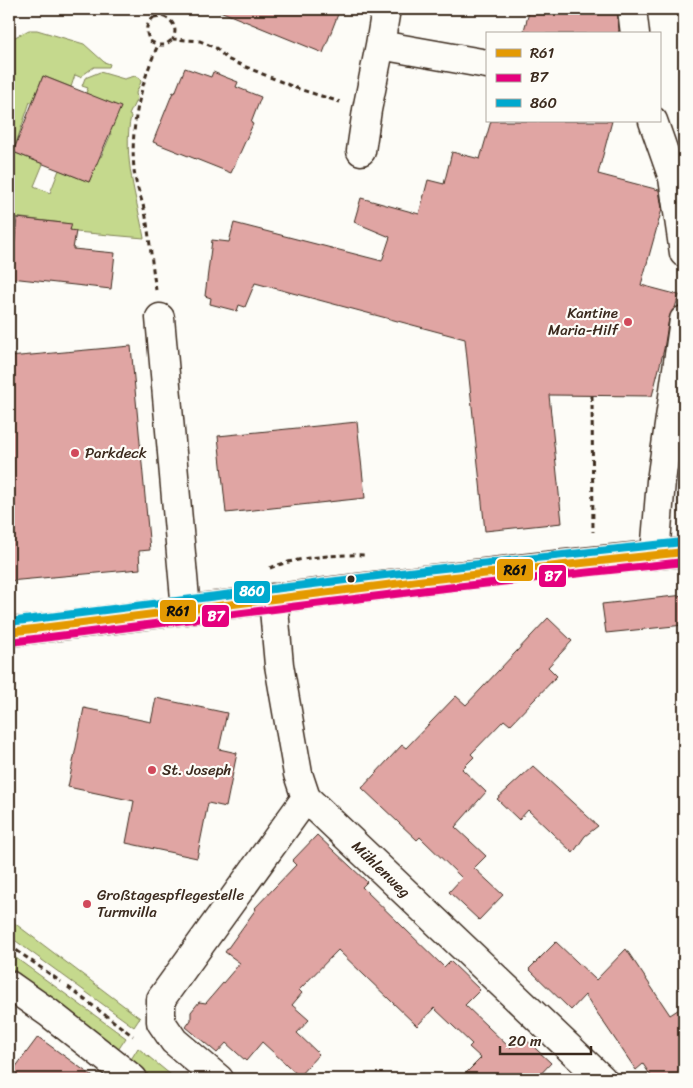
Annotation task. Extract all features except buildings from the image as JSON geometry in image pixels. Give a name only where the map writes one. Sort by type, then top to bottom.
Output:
[{"type":"street","points":[[362,151],[367,110],[386,9]]},
{"type":"street","points":[[632,9],[635,32]]},
{"type":"street","points":[[380,46],[486,64]]},
{"type":"street","points":[[653,122],[673,178],[684,253]]},
{"type":"street","points":[[160,318],[186,610]]},
{"type":"street","points":[[655,554],[661,481],[684,320]]},
{"type":"street","points":[[9,632],[564,563],[684,552]]},
{"type":"street","name":"Mühlenweg","points":[[273,598],[281,675],[298,774],[306,798],[602,1079]]},
{"type":"street","points":[[219,1079],[174,1041],[161,1022],[161,999],[306,798]]},
{"type":"street","points":[[9,984],[133,1079]]},
{"type":"path","points":[[150,9],[154,17]]},
{"type":"path","points":[[162,16],[172,22],[175,27],[173,39],[169,43],[158,45],[150,41],[146,33],[146,26],[154,17],[162,16]]},
{"type":"path","points":[[173,39],[200,41],[216,48],[227,59],[296,88],[367,110]]},
{"type":"path","points":[[158,45],[144,80],[136,114],[134,170],[146,216],[160,318]]},
{"type":"path","points":[[592,396],[593,540]]},
{"type":"path","points":[[9,945],[138,1039]]},
{"type":"green space","points":[[29,30],[37,30],[84,44],[104,62],[110,64],[109,67],[94,67],[80,77],[75,75],[71,87],[43,76],[32,103],[30,102],[13,152],[43,164],[34,186],[50,193],[59,170],[89,182],[99,156],[101,157],[111,134],[84,98],[88,88],[82,86],[85,78],[100,72],[124,79],[135,76],[140,79],[141,82],[136,93],[137,98],[129,115],[131,116],[128,146],[129,162],[144,238],[76,232],[70,230],[70,224],[14,217],[12,230],[9,230],[9,40]]},
{"type":"green space","points":[[9,919],[140,1018],[134,1027],[9,936]]},
{"type":"green space","points":[[9,953],[126,1038],[118,1050],[9,966]]},
{"type":"green space","points":[[138,1048],[176,1079],[153,1079],[130,1061]]},
{"type":"transit line","name":"860","points":[[9,622],[425,570],[683,542]]},
{"type":"transit line","name":"R61","points":[[9,632],[426,580],[684,552]]},
{"type":"transit line","name":"B7","points":[[10,642],[427,590],[684,562]]},
{"type":"place","name":"Kantine Maria-Hilf","points":[[628,322]]},
{"type":"place","name":"Parkdeck","points":[[75,453]]},
{"type":"place","name":"St. Joseph","points":[[152,770]]},
{"type":"place","name":"Großtagespflegestelle Turmvilla","points":[[87,904]]}]
